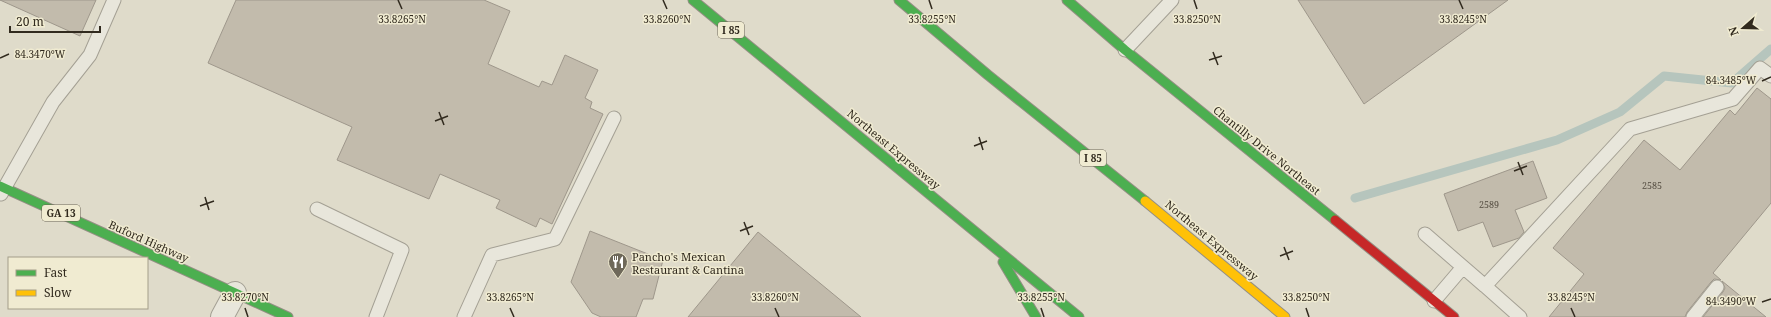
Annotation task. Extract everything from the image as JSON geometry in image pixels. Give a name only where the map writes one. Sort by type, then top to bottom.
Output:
[{"type":"main road","name":"Northeast Expressway","points":[[693,0],[995,249],[1080,317]]},
{"type":"main road","name":"Northeast Expressway","points":[[899,0],[988,75],[1119,179],[1285,317]]},
{"type":"main road","name":"Chantilly Drive Northeast","points":[[1067,0],[1125,50],[1454,317]]},
{"type":"main road","name":"Buford Highway","points":[[1,190],[288,317]]},
{"type":"main road","points":[[995,249],[1036,317]]},
{"type":"street","points":[[222,317],[235,293]]},
{"type":"lane","points":[[1,190],[53,102],[90,55],[114,0]]},
{"type":"lane","points":[[1125,50],[1172,0]]},
{"type":"lane","points":[[1485,286],[1630,129],[1733,99],[1760,68],[1771,76]]},
{"type":"lane","points":[[464,317],[492,255],[555,239],[614,118]]},
{"type":"lane","points":[[317,209],[402,250],[376,317]]},
{"type":"lane","points":[[1425,234],[1464,267],[1517,316]]},
{"type":"lane","points":[[1434,301],[1464,267]]},
{"type":"lane","points":[[1693,317],[1717,287]]},
{"type":"building","points":[[0,0],[96,0],[80,36]]},
{"type":"building","points":[[236,0],[484,0],[510,11],[488,64],[539,87],[542,81],[552,85],[565,55],[598,70],[585,98],[592,102],[590,108],[603,114],[552,224],[540,218],[536,227],[496,208],[500,200],[440,174],[429,199],[337,160],[352,127],[208,63]]},
{"type":"building","points":[[1298,0],[1508,0],[1364,104]]},
{"type":"building","points":[[1757,88],[1771,99],[1771,203],[1713,273],[1721,280],[1714,279],[1711,282],[1687,312],[1685,317],[1549,317],[1584,274],[1553,248],[1644,140],[1680,170],[1730,110],[1735,115]]},
{"type":"building","points":[[1533,161],[1547,198],[1515,210],[1524,232],[1519,238],[1493,247],[1483,222],[1458,231],[1444,194]]},
{"type":"building","points":[[590,231],[663,260],[653,299],[643,299],[636,317],[601,317],[592,313],[571,282]]},
{"type":"building","points":[[758,232],[861,317],[688,317]]},
{"type":"building","points":[[1722,281],[1766,317],[1703,317],[1723,292],[1725,288]]},
{"type":"waterway","points":[[1355,198],[1557,140],[1620,112],[1664,76],[1732,83],[1771,49]]},
{"type":"traffic: fast","points":[[693,0],[1079,317]]},
{"type":"traffic: fast","points":[[899,0],[988,75],[1145,201]]},
{"type":"traffic: fast","points":[[1067,0],[1125,50],[1335,220]]},
{"type":"traffic: fast","points":[[0,186],[288,317]]},
{"type":"traffic: fast","points":[[1003,262],[1036,317]]},
{"type":"traffic: slow","points":[[1145,201],[1285,317]]},
{"type":"traffic: jam","points":[[1335,220],[1454,317]]},
{"type":"place","name":"Pancho's Mexican Restaurant & Cantina","points":[[618,279]]}]
